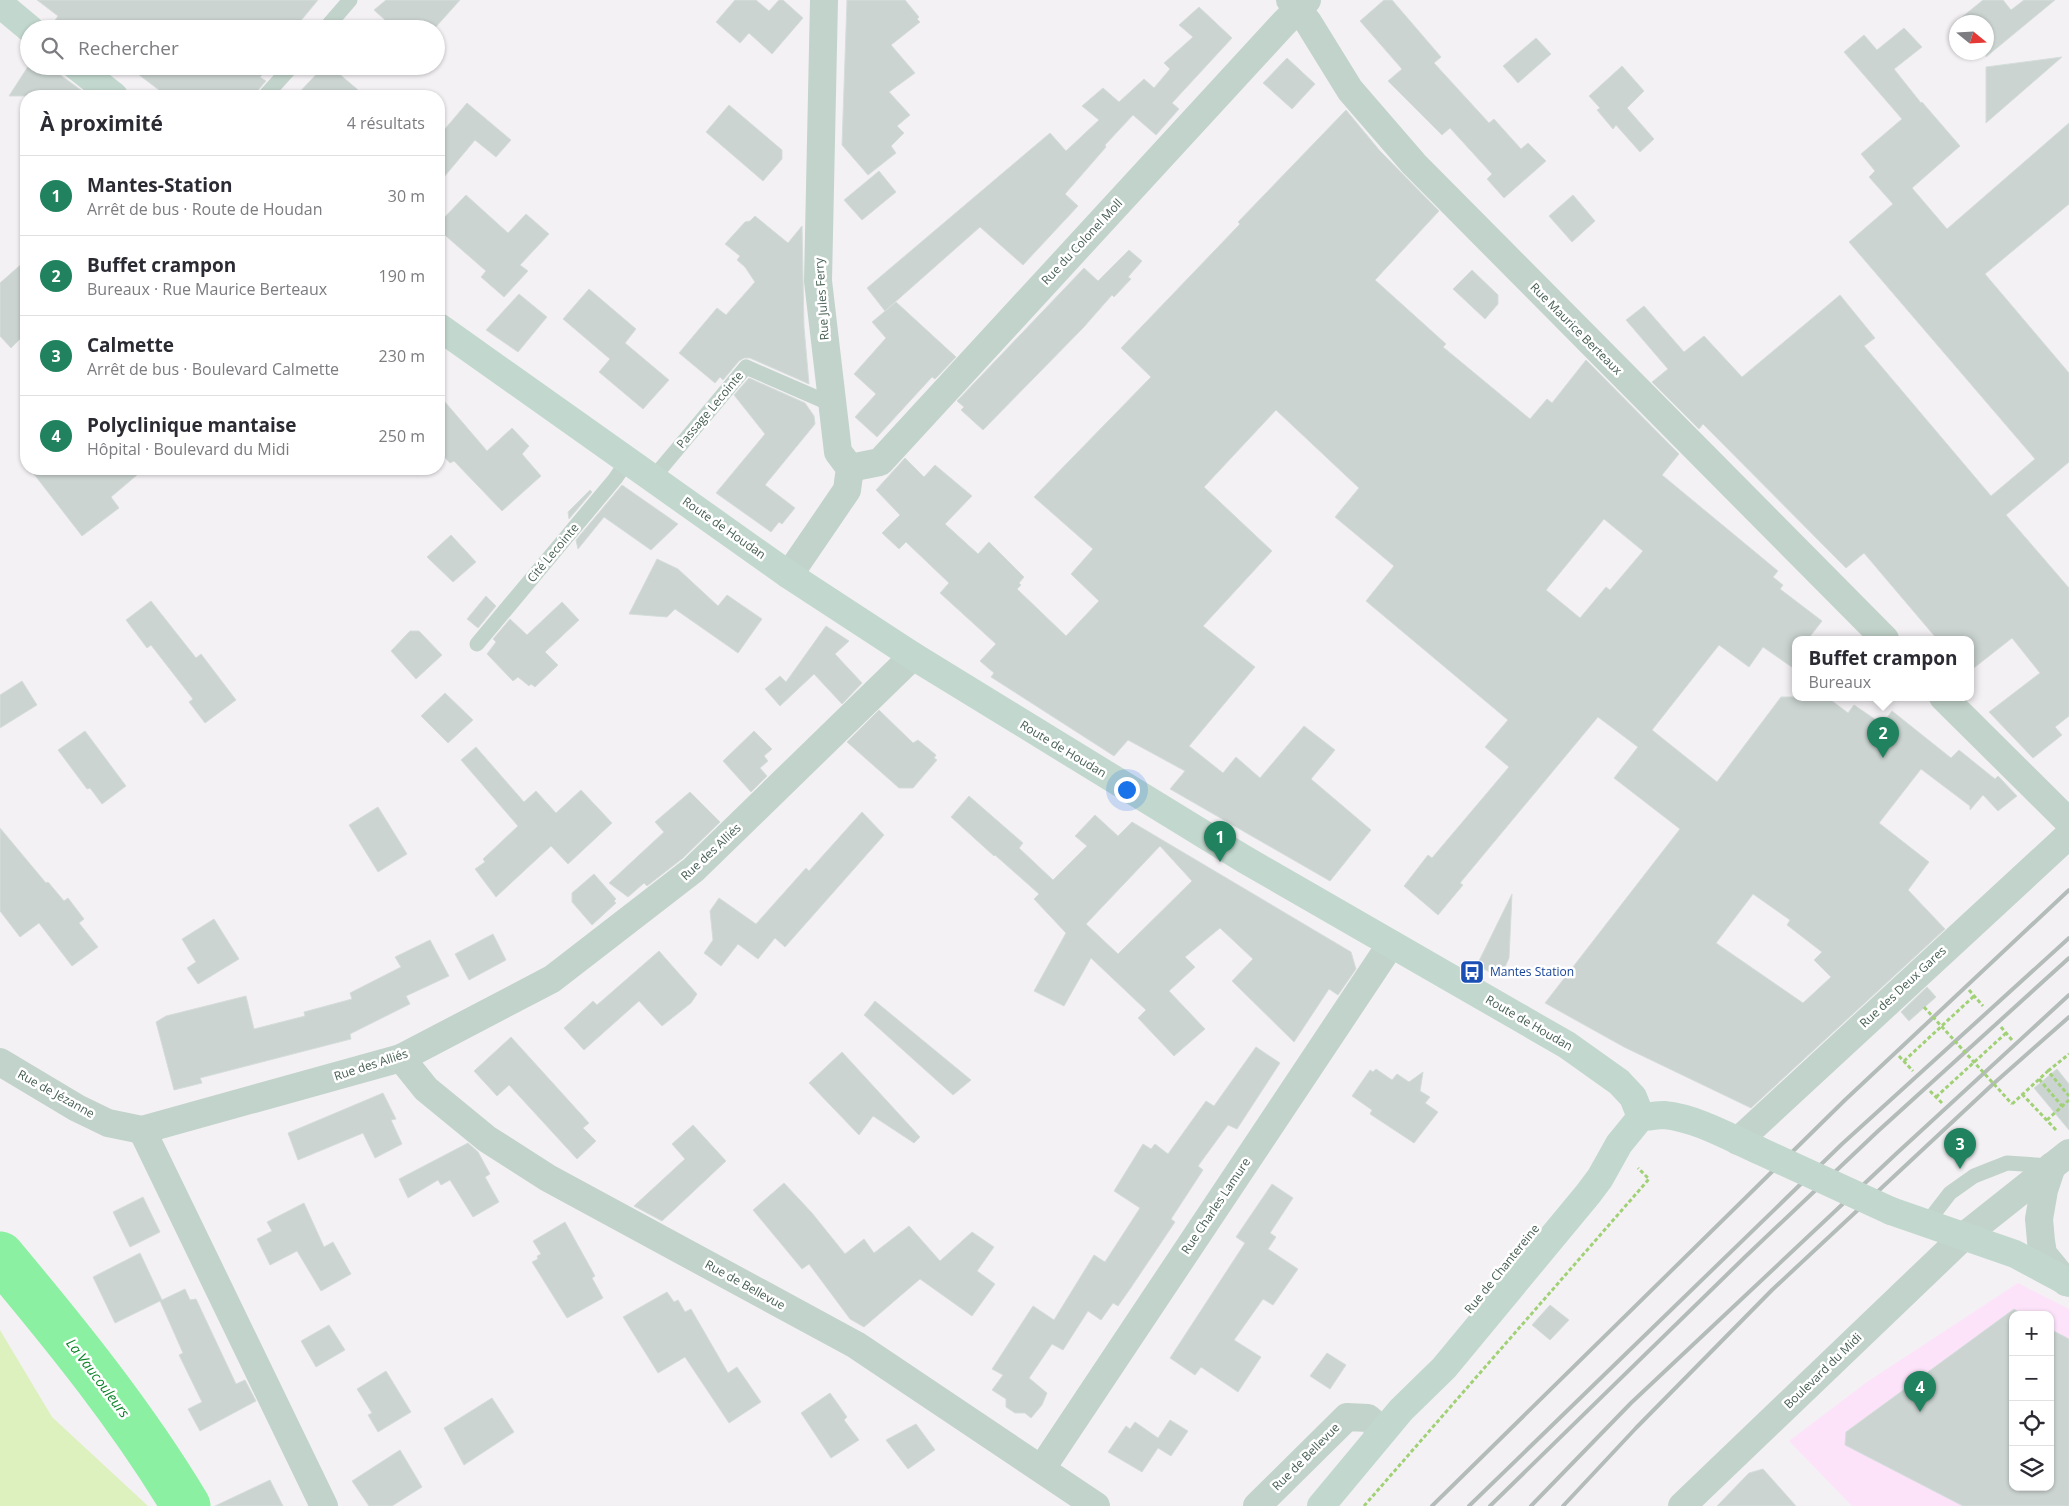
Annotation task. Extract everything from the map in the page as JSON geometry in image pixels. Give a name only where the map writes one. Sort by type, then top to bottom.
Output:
[{"type":"main road","points":[[0,4],[20,21]]},
{"type":"main road","points":[[87,75],[106,90]]},
{"type":"main road","name":"Route de Houdan","points":[[445,331],[789,575],[913,656],[1244,859],[1567,1045],[1619,1082],[1633,1097],[1641,1117]]},
{"type":"main road","points":[[1641,1117],[1663,1115],[1680,1118],[1748,1145],[1891,1211],[2015,1254],[2068,1283]]},
{"type":"main road","name":"Rue de Chantereine","points":[[1321,1506],[1383,1431],[1444,1368],[1588,1194],[1600,1178],[1619,1144],[1641,1117]]},
{"type":"street","name":"Rue Jules Ferry","points":[[824,0],[818,281],[838,452],[850,468]]},
{"type":"street","name":"Rue du Colonel Moll","points":[[850,468],[880,462],[1298,3]]},
{"type":"street","name":"Rue Maurice Berteaux","points":[[1298,3],[1350,90],[1414,164],[1882,636]]},
{"type":"street","points":[[789,575],[847,490],[850,468]]},
{"type":"street","name":"Rue des Alliés","points":[[142,1130],[402,1058],[552,979],[693,870],[913,656]]},
{"type":"street","points":[[1947,701],[2069,822]]},
{"type":"street","name":"Rue des Deux Gares","points":[[1748,1145],[2069,835]]},
{"type":"street","name":"Rue Charles Lamure","points":[[1042,1468],[1375,965],[1391,944]]},
{"type":"street","name":"Rue de Bellevue","points":[[402,1058],[426,1089],[487,1139],[548,1178],[856,1345],[1096,1506]]},
{"type":"street","name":"Rue de Jézanne","points":[[0,1062],[77,1108],[108,1122],[142,1130]]},
{"type":"street","points":[[142,1130],[324,1506]]},
{"type":"street","points":[[2061,1151],[2044,1190],[2039,1219],[2043,1254],[2068,1283]]},
{"type":"street","name":"Boulevard du Midi","points":[[1682,1506],[1964,1237],[2061,1151]]},
{"type":"street","name":"Rue de Bellevue","points":[[1257,1506],[1347,1416],[1368,1418],[1383,1431]]},
{"type":"lane","points":[[333,20],[350,0]]},
{"type":"lane","points":[[270,90],[284,75]]},
{"type":"lane","name":"Passage Lecointe","points":[[653,478],[746,367],[832,404]]},
{"type":"lane","name":"Cité Lecointe","points":[[477,644],[615,479],[628,460]]},
{"type":"lane","points":[[1926,1224],[1950,1193],[1974,1176],[2007,1163],[2061,1151]]},
{"type":"path","points":[[1969,990],[1983,1006]]},
{"type":"path","points":[[1904,1061],[1974,996]]},
{"type":"path","points":[[1924,1007],[2012,1104],[2069,1054]]},
{"type":"path","points":[[2001,1027],[2012,1040]]},
{"type":"path","points":[[1936,1097],[2006,1033]]},
{"type":"path","points":[[1899,1056],[1913,1071]]},
{"type":"path","points":[[2047,1120],[2069,1098],[2048,1071]]},
{"type":"path","points":[[2039,1079],[2062,1106]]},
{"type":"path","points":[[1930,1091],[1942,1103]]},
{"type":"path","points":[[2022,1094],[2047,1120],[2061,1151]]},
{"type":"path","points":[[1364,1506],[1649,1179],[1635,1165],[1619,1144]]},
{"type":"shaded area","points":[[2018,1283],[2069,1309],[2069,1506],[1852,1506],[1789,1441],[1867,1382]]},
{"type":"green space","points":[[0,1330],[52,1417],[148,1506],[0,1506]]},
{"type":"building","points":[[37,0],[318,0],[301,20],[55,20],[58,16]]},
{"type":"building","points":[[386,0],[460,0],[442,20],[385,20],[374,10]]},
{"type":"building","points":[[735,0],[756,0],[769,11],[779,0],[783,0],[803,18],[772,54],[749,33],[740,43],[716,22]]},
{"type":"building","points":[[847,0],[905,0],[919,17],[917,19],[920,22],[891,45],[915,73],[889,92],[910,115],[897,126],[904,133],[891,146],[896,153],[868,175],[842,145]]},
{"type":"building","points":[[1384,0],[1392,0],[1441,57],[1434,63],[1489,123],[1494,119],[1521,149],[1528,143],[1546,161],[1504,198],[1487,179],[1492,174],[1450,128],[1442,135],[1388,81],[1402,69],[1360,21]]},
{"type":"building","points":[[1983,0],[2003,0],[2011,10],[2024,0],[2055,0],[1994,50],[1994,15],[1965,15]]},
{"type":"building","points":[[1199,7],[1232,38],[1172,103],[1179,109],[1156,135],[1133,115],[1105,145],[1106,147],[1065,194],[1078,206],[1023,265],[980,227],[885,311],[867,288],[1050,133],[1066,151],[1099,120],[1082,106],[1103,88],[1119,102],[1144,79],[1154,88],[1170,69],[1164,63],[1193,37],[1179,25]]},
{"type":"building","points":[[1904,28],[1922,47],[1894,69],[1921,103],[1960,146],[1912,188],[1947,229],[2069,123],[2069,204],[1985,274],[2069,373],[2069,462],[2006,515],[2069,588],[2069,716],[2055,727],[2062,735],[2033,758],[1989,712],[2040,673],[2012,638],[1974,668],[1974,636],[1934,636],[1864,553],[1846,568],[1703,424],[1699,429],[1652,382],[1668,369],[1626,320],[1644,306],[1684,352],[1704,336],[1742,377],[1840,295],[1875,338],[1864,346],[1991,496],[2035,459],[1849,242],[1893,204],[1869,177],[1875,171],[1861,154],[1902,119],[1844,52],[1864,35],[1877,50]]},
{"type":"building","points":[[1536,38],[1551,54],[1518,83],[1503,66]]},
{"type":"building","points":[[2062,57],[1986,123],[1986,67]]},
{"type":"building","points":[[1287,58],[1315,84],[1292,109],[1263,83]]},
{"type":"building","points":[[1622,66],[1644,91],[1627,108],[1654,139],[1640,152],[1616,125],[1613,129],[1597,110],[1600,108],[1589,96]]},
{"type":"building","points":[[23,75],[60,75],[81,90],[20,90],[20,96],[9,96]]},
{"type":"building","points":[[139,75],[262,75],[260,77],[266,81],[258,90],[159,90]]},
{"type":"building","points":[[316,75],[340,75],[358,90],[302,90]]},
{"type":"building","points":[[467,103],[511,140],[496,157],[475,140],[445,176],[445,129]]},
{"type":"building","points":[[729,105],[782,150],[782,159],[763,181],[706,132]]},
{"type":"building","points":[[1346,110],[1380,151],[1439,211],[1375,280],[1446,344],[1443,347],[1530,419],[1547,399],[1552,403],[1586,360],[1679,454],[1662,475],[1778,571],[1773,577],[1783,585],[1780,589],[1822,621],[1810,636],[1792,636],[1792,667],[1763,647],[1749,667],[1719,645],[1652,730],[1717,782],[1781,697],[1792,697],[1792,701],[1832,701],[1848,713],[1854,705],[1882,724],[1892,711],[1951,758],[1959,750],[1995,779],[1998,776],[2017,796],[1998,811],[1983,795],[1970,810],[1970,806],[1921,769],[1879,823],[1929,862],[1908,890],[1945,929],[1751,1108],[1624,1047],[1545,1003],[1680,829],[1614,778],[1638,747],[1598,717],[1460,883],[1463,885],[1438,915],[1404,886],[1428,855],[1432,858],[1509,767],[1485,747],[1508,720],[1366,601],[1394,566],[1335,517],[1359,488],[1276,410],[1204,487],[1272,551],[1203,626],[1255,667],[1189,746],[1223,773],[1236,757],[1260,778],[1304,726],[1335,750],[1311,779],[1371,830],[1330,881],[1170,789],[1185,771],[1128,740],[1114,756],[991,677],[994,673],[980,661],[996,644],[940,593],[949,583],[906,542],[899,549],[882,533],[900,515],[876,490],[905,458],[924,477],[935,465],[972,496],[945,524],[978,554],[989,542],[1024,577],[1017,589],[1066,636],[1099,601],[1071,574],[1093,549],[1034,497],[1151,377],[1121,348],[1240,224],[1238,222]],"holes":[[[1604,519],[1643,551],[1610,590],[1606,587],[1580,618],[1546,590]],[[1753,894],[1790,920],[1787,925],[1822,952],[1814,960],[1831,977],[1803,1003],[1716,943]]]},
{"type":"building","points":[[879,171],[896,192],[862,220],[844,200]]},
{"type":"building","points":[[466,195],[508,233],[526,214],[549,234],[520,265],[528,271],[504,297],[481,277],[486,271],[445,235],[445,217]]},
{"type":"building","points":[[1573,195],[1595,221],[1572,242],[1549,216]]},
{"type":"building","points":[[755,216],[788,243],[802,226],[804,327],[809,384],[750,358],[744,358],[739,361],[723,380],[720,377],[715,383],[679,353],[717,308],[726,315],[755,282],[745,267],[737,260],[740,256],[725,244],[745,222],[750,221]]},
{"type":"building","points":[[1129,250],[1142,261],[1128,277],[1131,279],[1114,297],[1112,295],[1083,328],[983,430],[961,410],[964,407],[957,401],[1084,268],[1098,281]]},
{"type":"building","points":[[20,265],[20,339],[11,348],[0,336],[0,283]]},
{"type":"building","points":[[1472,270],[1498,295],[1498,304],[1485,319],[1453,289]]},
{"type":"building","points":[[589,289],[636,329],[625,343],[669,380],[643,409],[599,372],[610,359],[563,319]]},
{"type":"building","points":[[519,294],[547,317],[518,352],[486,330]]},
{"type":"building","points":[[896,302],[956,357],[935,379],[932,377],[877,437],[855,417],[876,394],[854,374],[886,338],[872,322]]},
{"type":"building","points":[[749,378],[805,403],[814,416],[815,424],[765,485],[795,508],[782,524],[779,522],[771,532],[716,493],[765,434],[734,395]]},
{"type":"building","points":[[445,402],[487,451],[512,428],[529,446],[522,454],[541,476],[502,511],[454,461],[450,463],[445,458]]},
{"type":"building","points":[[35,475],[137,475],[111,497],[119,508],[82,536]]},
{"type":"building","points":[[622,485],[678,524],[651,550],[604,517],[578,549],[576,540]]},
{"type":"building","points":[[590,490],[592,492],[569,519],[568,512]]},
{"type":"building","points":[[451,535],[476,562],[453,582],[427,557]]},
{"type":"building","points":[[657,559],[678,569],[718,606],[727,595],[762,619],[738,653],[675,609],[667,617],[629,614]]},
{"type":"building","points":[[486,596],[496,606],[478,628],[467,619]]},
{"type":"building","points":[[151,601],[196,658],[201,654],[236,700],[205,723],[189,702],[193,699],[151,645],[147,648],[126,620]]},
{"type":"building","points":[[562,602],[579,620],[545,652],[558,665],[535,687],[531,684],[529,686],[518,677],[513,681],[487,654],[496,642],[493,639],[510,619],[527,635]]},
{"type":"building","points":[[826,626],[849,641],[835,654],[862,683],[842,704],[814,674],[780,706],[765,689],[780,676],[786,682]]},
{"type":"building","points":[[410,631],[419,631],[442,655],[416,679],[391,651]]},
{"type":"building","points":[[22,681],[37,705],[0,728],[0,695]]},
{"type":"building","points":[[445,693],[473,720],[448,743],[421,716]]},
{"type":"building","points":[[879,710],[913,743],[918,740],[936,755],[934,758],[937,760],[913,788],[899,788],[847,742]]},
{"type":"building","points":[[85,731],[126,786],[102,804],[90,788],[87,789],[58,750]]},
{"type":"building","points":[[754,731],[772,749],[764,756],[768,761],[760,768],[767,776],[751,792],[723,761]]},
{"type":"building","points":[[476,747],[524,802],[536,791],[556,813],[581,790],[612,823],[568,864],[551,846],[496,897],[475,869],[485,862],[483,859],[518,826],[461,760]]},
{"type":"building","points":[[690,792],[720,822],[683,858],[647,886],[644,883],[628,897],[609,883],[664,832],[655,822]]},
{"type":"building","points":[[969,796],[1023,843],[1019,848],[1053,880],[1087,846],[1075,836],[1095,815],[1118,836],[1132,822],[1351,952],[1356,969],[1338,995],[1329,989],[1294,1042],[1232,981],[1253,959],[1220,928],[1185,957],[1195,967],[1169,991],[1205,1029],[1174,1056],[1138,1018],[1146,1010],[1091,958],[1064,1006],[1034,991],[1066,933],[1034,899],[1039,894],[951,817]],"holes":[[[1160,846],[1192,881],[1118,954],[1086,924]]]},
{"type":"building","points":[[378,807],[407,854],[378,872],[349,825]]},
{"type":"building","points":[[862,812],[884,835],[785,947],[775,938],[758,959],[738,944],[721,966],[704,953],[713,940],[710,911],[719,898],[756,924],[806,868],[809,871]]},
{"type":"building","points":[[0,828],[46,883],[48,882],[64,901],[68,898],[84,919],[79,923],[98,947],[72,966],[39,923],[20,937],[0,911]]},
{"type":"building","points":[[594,874],[616,899],[614,901],[616,903],[592,925],[572,902],[572,893]]},
{"type":"building","points":[[1512,894],[1509,958],[1500,978],[1477,965]]},
{"type":"building","points":[[214,919],[239,959],[198,984],[187,968],[196,962],[182,939]]},
{"type":"building","points":[[493,934],[506,960],[469,980],[455,954]]},
{"type":"building","points":[[430,940],[449,976],[406,996],[410,1004],[350,1034],[351,1039],[200,1078],[202,1083],[174,1090],[156,1022],[166,1016],[246,996],[254,1029],[305,1016],[304,1012],[352,999],[350,993],[401,967],[395,957]]},
{"type":"building","points":[[659,951],[697,994],[691,1003],[662,1026],[639,1001],[584,1050],[564,1028],[593,1001],[597,1005]]},
{"type":"building","points":[[1927,987],[1936,997],[1909,1021],[1901,1012]]},
{"type":"building","points":[[875,1001],[971,1080],[953,1095],[864,1015]]},
{"type":"building","points":[[511,1037],[589,1123],[583,1128],[596,1141],[577,1159],[509,1085],[497,1096],[474,1071]]},
{"type":"building","points":[[1256,1047],[1280,1063],[1237,1129],[1228,1125],[1198,1166],[1203,1170],[1171,1219],[1175,1222],[1130,1289],[1118,1306],[1113,1303],[1101,1320],[1088,1311],[1063,1350],[1052,1344],[1029,1378],[1047,1393],[1042,1405],[1031,1418],[1025,1413],[1015,1413],[1006,1407],[1006,1399],[992,1390],[1003,1375],[992,1369],[1033,1306],[1054,1320],[1094,1255],[1105,1262],[1140,1208],[1114,1191],[1143,1144],[1151,1149],[1155,1144],[1168,1154],[1206,1101],[1214,1106]]},
{"type":"building","points":[[842,1052],[920,1137],[914,1143],[873,1116],[859,1135],[809,1083]]},
{"type":"building","points":[[1376,1069],[1392,1080],[1397,1074],[1409,1082],[1423,1072],[1420,1091],[1430,1097],[1425,1103],[1438,1112],[1414,1143],[1370,1114],[1372,1110],[1352,1096],[1370,1070],[1373,1072]]},
{"type":"building","points":[[2057,1069],[2069,1084],[2069,1130],[2034,1088]]},
{"type":"building","points":[[383,1093],[396,1119],[391,1120],[402,1144],[375,1158],[363,1133],[298,1160],[288,1133]]},
{"type":"building","points":[[693,1125],[726,1161],[662,1221],[634,1206],[685,1159],[672,1144]]},
{"type":"building","points":[[468,1143],[478,1152],[490,1174],[485,1177],[499,1202],[473,1217],[450,1180],[441,1185],[438,1180],[408,1198],[399,1179]]},
{"type":"building","points":[[784,1183],[812,1213],[845,1254],[864,1239],[874,1253],[909,1226],[940,1261],[972,1232],[994,1247],[977,1271],[995,1284],[972,1316],[920,1279],[864,1327],[850,1319],[809,1264],[802,1269],[753,1210]]},
{"type":"building","points":[[1272,1184],[1293,1198],[1270,1233],[1276,1237],[1268,1249],[1298,1269],[1273,1305],[1263,1299],[1234,1340],[1261,1357],[1238,1392],[1201,1367],[1195,1375],[1170,1358],[1245,1243],[1236,1237]]},
{"type":"building","points":[[143,1197],[160,1232],[130,1247],[113,1212]]},
{"type":"building","points":[[304,1203],[324,1247],[333,1242],[351,1274],[321,1291],[297,1251],[270,1265],[257,1239],[272,1231],[267,1222]]},
{"type":"building","points":[[565,1222],[595,1276],[592,1278],[603,1298],[567,1318],[532,1262],[538,1259],[537,1256],[541,1254],[533,1241]]},
{"type":"building","points":[[140,1253],[162,1300],[185,1289],[190,1300],[196,1299],[236,1384],[245,1380],[256,1401],[200,1431],[188,1409],[202,1402],[179,1355],[183,1353],[160,1301],[115,1323],[93,1277]]},
{"type":"building","points":[[667,1292],[674,1302],[678,1300],[685,1312],[691,1309],[728,1373],[737,1367],[761,1402],[729,1423],[685,1357],[658,1373],[623,1317]]},
{"type":"building","points":[[1550,1305],[1569,1320],[1550,1340],[1532,1325]]},
{"type":"building","points":[[2009,1313],[2009,1491],[2054,1491],[2054,1331],[2069,1339],[2069,1506],[1963,1506],[1845,1445],[1846,1432]]},
{"type":"building","points":[[329,1325],[345,1350],[316,1367],[301,1341]]},
{"type":"building","points":[[1327,1353],[1346,1365],[1330,1389],[1310,1376]]},
{"type":"building","points":[[386,1371],[411,1412],[378,1432],[368,1415],[372,1413],[357,1389]]},
{"type":"building","points":[[830,1393],[847,1417],[844,1420],[859,1440],[831,1458],[801,1413]]},
{"type":"building","points":[[492,1398],[514,1432],[464,1465],[444,1428]]},
{"type":"building","points":[[1170,1420],[1188,1431],[1171,1456],[1158,1448],[1142,1472],[1108,1452],[1126,1426],[1130,1429],[1135,1422],[1158,1438]]},
{"type":"building","points":[[916,1424],[935,1450],[908,1469],[886,1440]]},
{"type":"building","points":[[400,1450],[422,1487],[392,1506],[369,1506],[352,1481]]},
{"type":"building","points":[[1763,1469],[1796,1506],[1717,1506],[1749,1473]]},
{"type":"building","points":[[270,1480],[283,1506],[215,1506]]},
{"type":"waterway","name":"La Vaucouleurs","points":[[0,1256],[98,1377],[144,1440],[186,1506]]},
{"type":"railway","points":[[1432,1506],[1845,1100],[2069,890]]},
{"type":"railway","points":[[1469,1506],[1842,1144],[2069,938]]},
{"type":"railway","points":[[1490,1506],[1745,1257],[1877,1132],[2069,958]]},
{"type":"railway","points":[[1531,1506],[1631,1403],[1897,1153],[2069,995]]},
{"type":"railway","points":[[1563,1506],[1636,1428],[1772,1290],[1992,1085],[2069,1017]]},
{"type":"place","name":"Buffet crampon","points":[[1883,758]]},
{"type":"place","name":"Mantes-Station","points":[[1220,862]]},
{"type":"place","name":"Mantes Station","points":[[1472,972]]},
{"type":"place","name":"Calmette","points":[[1960,1169]]},
{"type":"place","name":"Polyclinique mantaise","points":[[1920,1412]]}]
